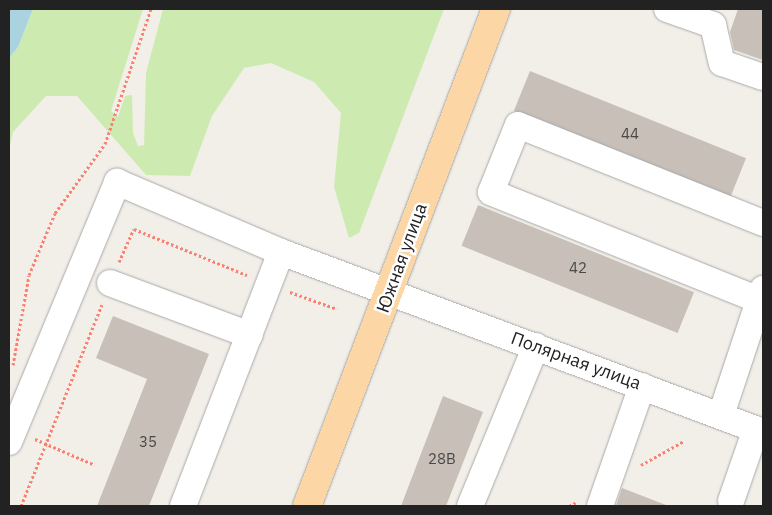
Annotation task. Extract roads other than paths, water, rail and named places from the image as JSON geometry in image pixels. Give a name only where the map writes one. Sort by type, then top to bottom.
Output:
[{"type":"main road","name":"Южная улица","points":[[307,506],[496,9]]},
{"type":"street","points":[[667,9],[713,25],[722,63],[763,77]]},
{"type":"street","points":[[721,415],[761,294],[491,192],[518,125],[763,223]]},
{"type":"street","name":"Полярная улица","points":[[11,436],[117,182],[280,252],[760,431]]},
{"type":"street","points":[[183,506],[270,284],[280,252]]},
{"type":"street","points":[[110,283],[250,336]]},
{"type":"street","points":[[470,506],[536,346]]},
{"type":"street","points":[[600,506],[642,386]]},
{"type":"street","points":[[731,501],[760,431]]},
{"type":"water","points":[[9,9],[33,9],[18,47],[9,58]]}]
